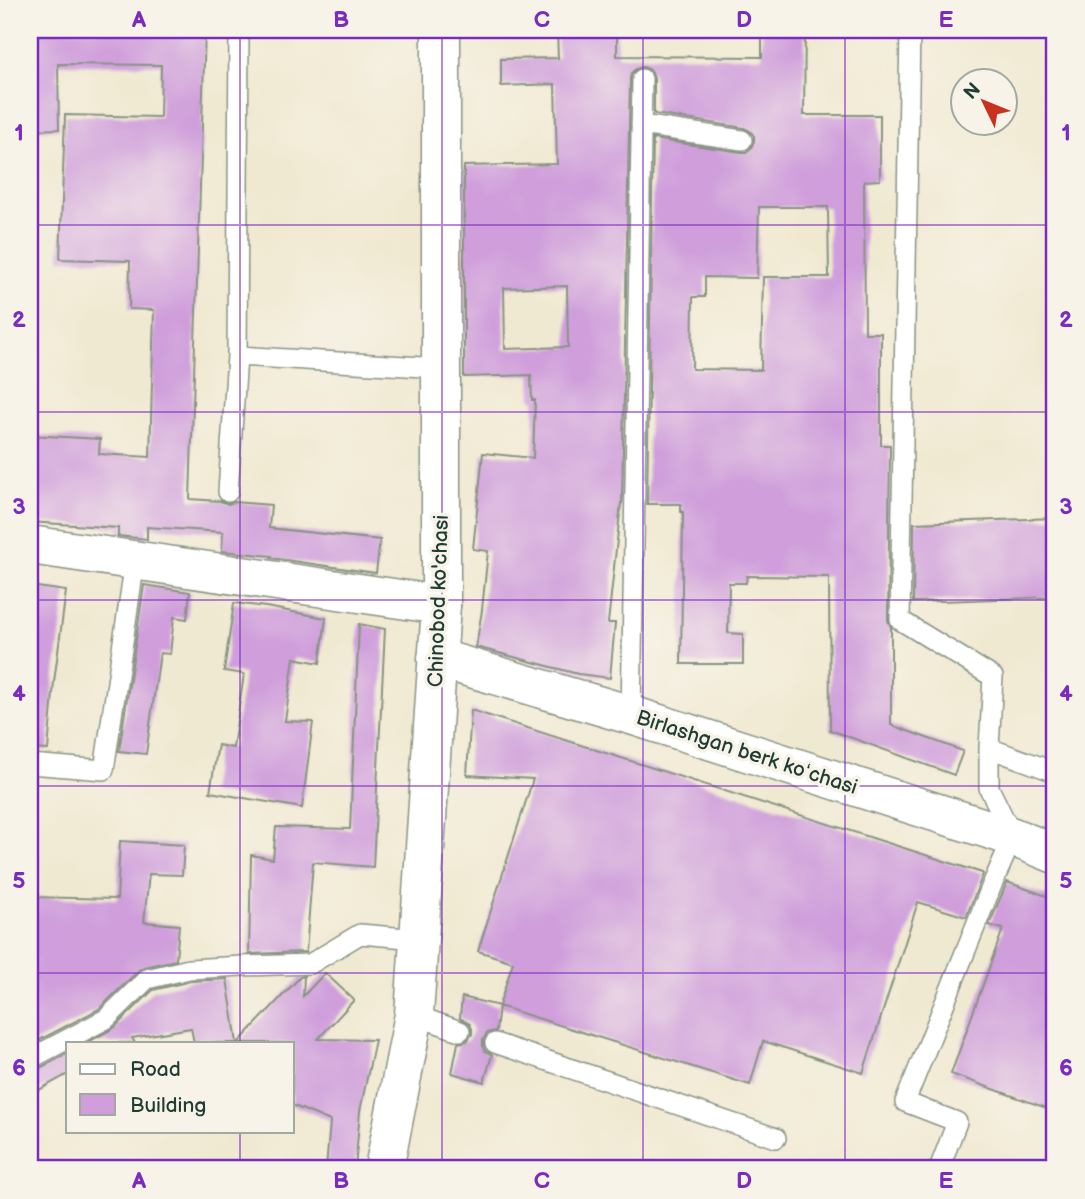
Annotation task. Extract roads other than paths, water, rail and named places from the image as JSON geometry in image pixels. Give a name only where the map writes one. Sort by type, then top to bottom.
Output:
[{"type":"street","name":"Chinobod ko'chasi","points":[[384,1169],[414,1015],[441,605],[441,30]]},
{"type":"street","points":[[30,545],[441,605]]},
{"type":"street","name":"Birlashgan berk koʻchasi","points":[[437,658],[631,715],[1013,837],[1055,854]]},
{"type":"lane","points":[[228,492],[237,356],[239,30]]},
{"type":"lane","points":[[910,30],[900,620],[993,677],[989,789],[1013,837],[905,1102],[957,1122],[940,1169]]},
{"type":"lane","points":[[631,715],[642,79]]},
{"type":"lane","points":[[640,125],[742,140]]},
{"type":"lane","points":[[237,356],[440,368]]},
{"type":"lane","points":[[30,764],[104,770],[135,561]]},
{"type":"lane","points":[[989,748],[1055,772]]},
{"type":"lane","points":[[30,1059],[106,1019],[147,979],[189,969],[310,964],[360,934],[418,939]]},
{"type":"lane","points":[[414,1015],[460,1031]]},
{"type":"lane","points":[[495,1043],[776,1138]]}]
